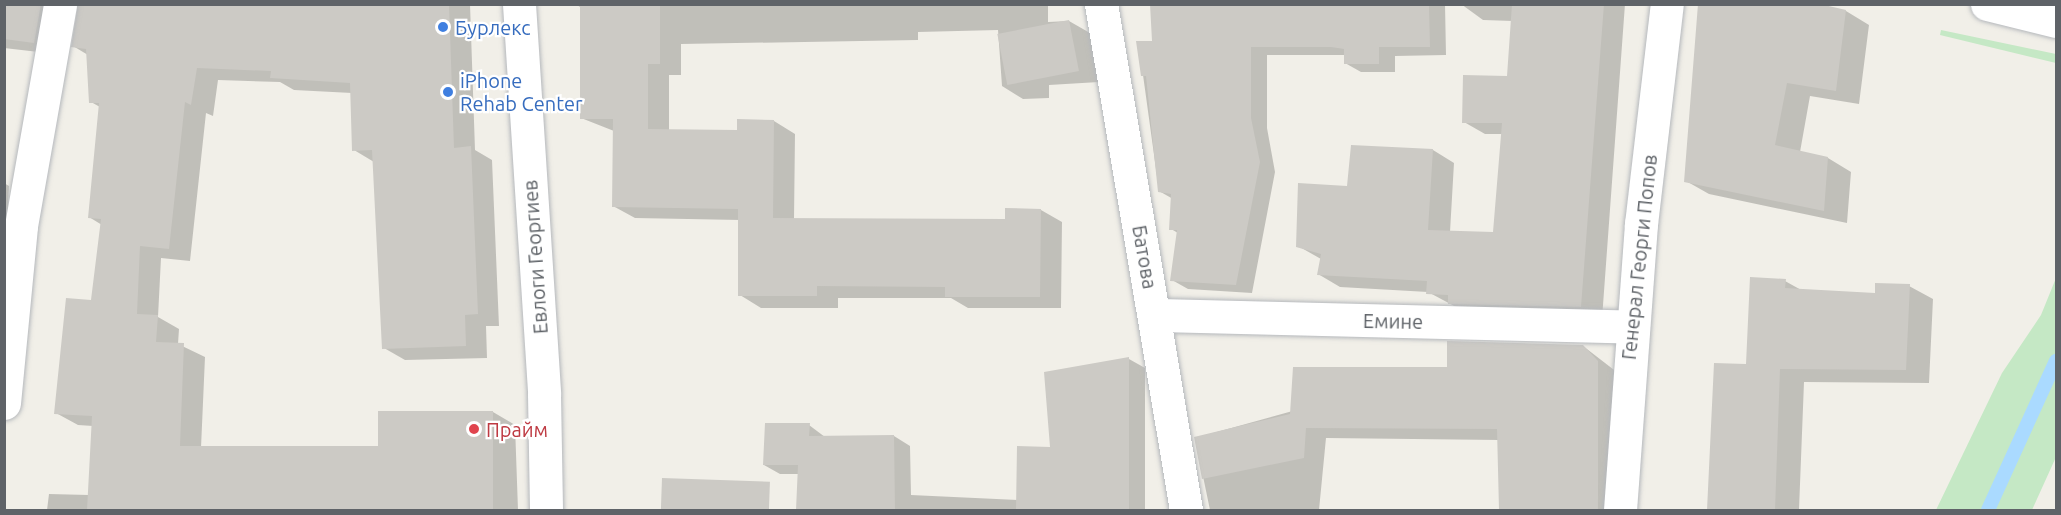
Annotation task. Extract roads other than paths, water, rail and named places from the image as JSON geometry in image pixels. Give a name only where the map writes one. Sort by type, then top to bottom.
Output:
[{"type":"street","points":[[4,404],[13,226],[60,4]]},
{"type":"street","name":"Евлоги Георгиев","points":[[519,4],[546,510]]},
{"type":"street","name":"Батова","points":[[1101,4],[1186,510]]},
{"type":"street","name":"Генерал Георги Попов","points":[[1620,510],[1631,327],[1667,4]]},
{"type":"street","points":[[1987,4],[2056,21]]},
{"type":"street","name":"Емине","points":[[1155,315],[1631,327]]},
{"type":"waterway","points":[[1988,510],[2056,361]]},
{"type":"place","name":"Бурлекс","points":[[443,27]]},
{"type":"place","name":"iPhone Rehab Center","points":[[448,92]]},
{"type":"place","name":"Прайм","points":[[474,429]]}]
